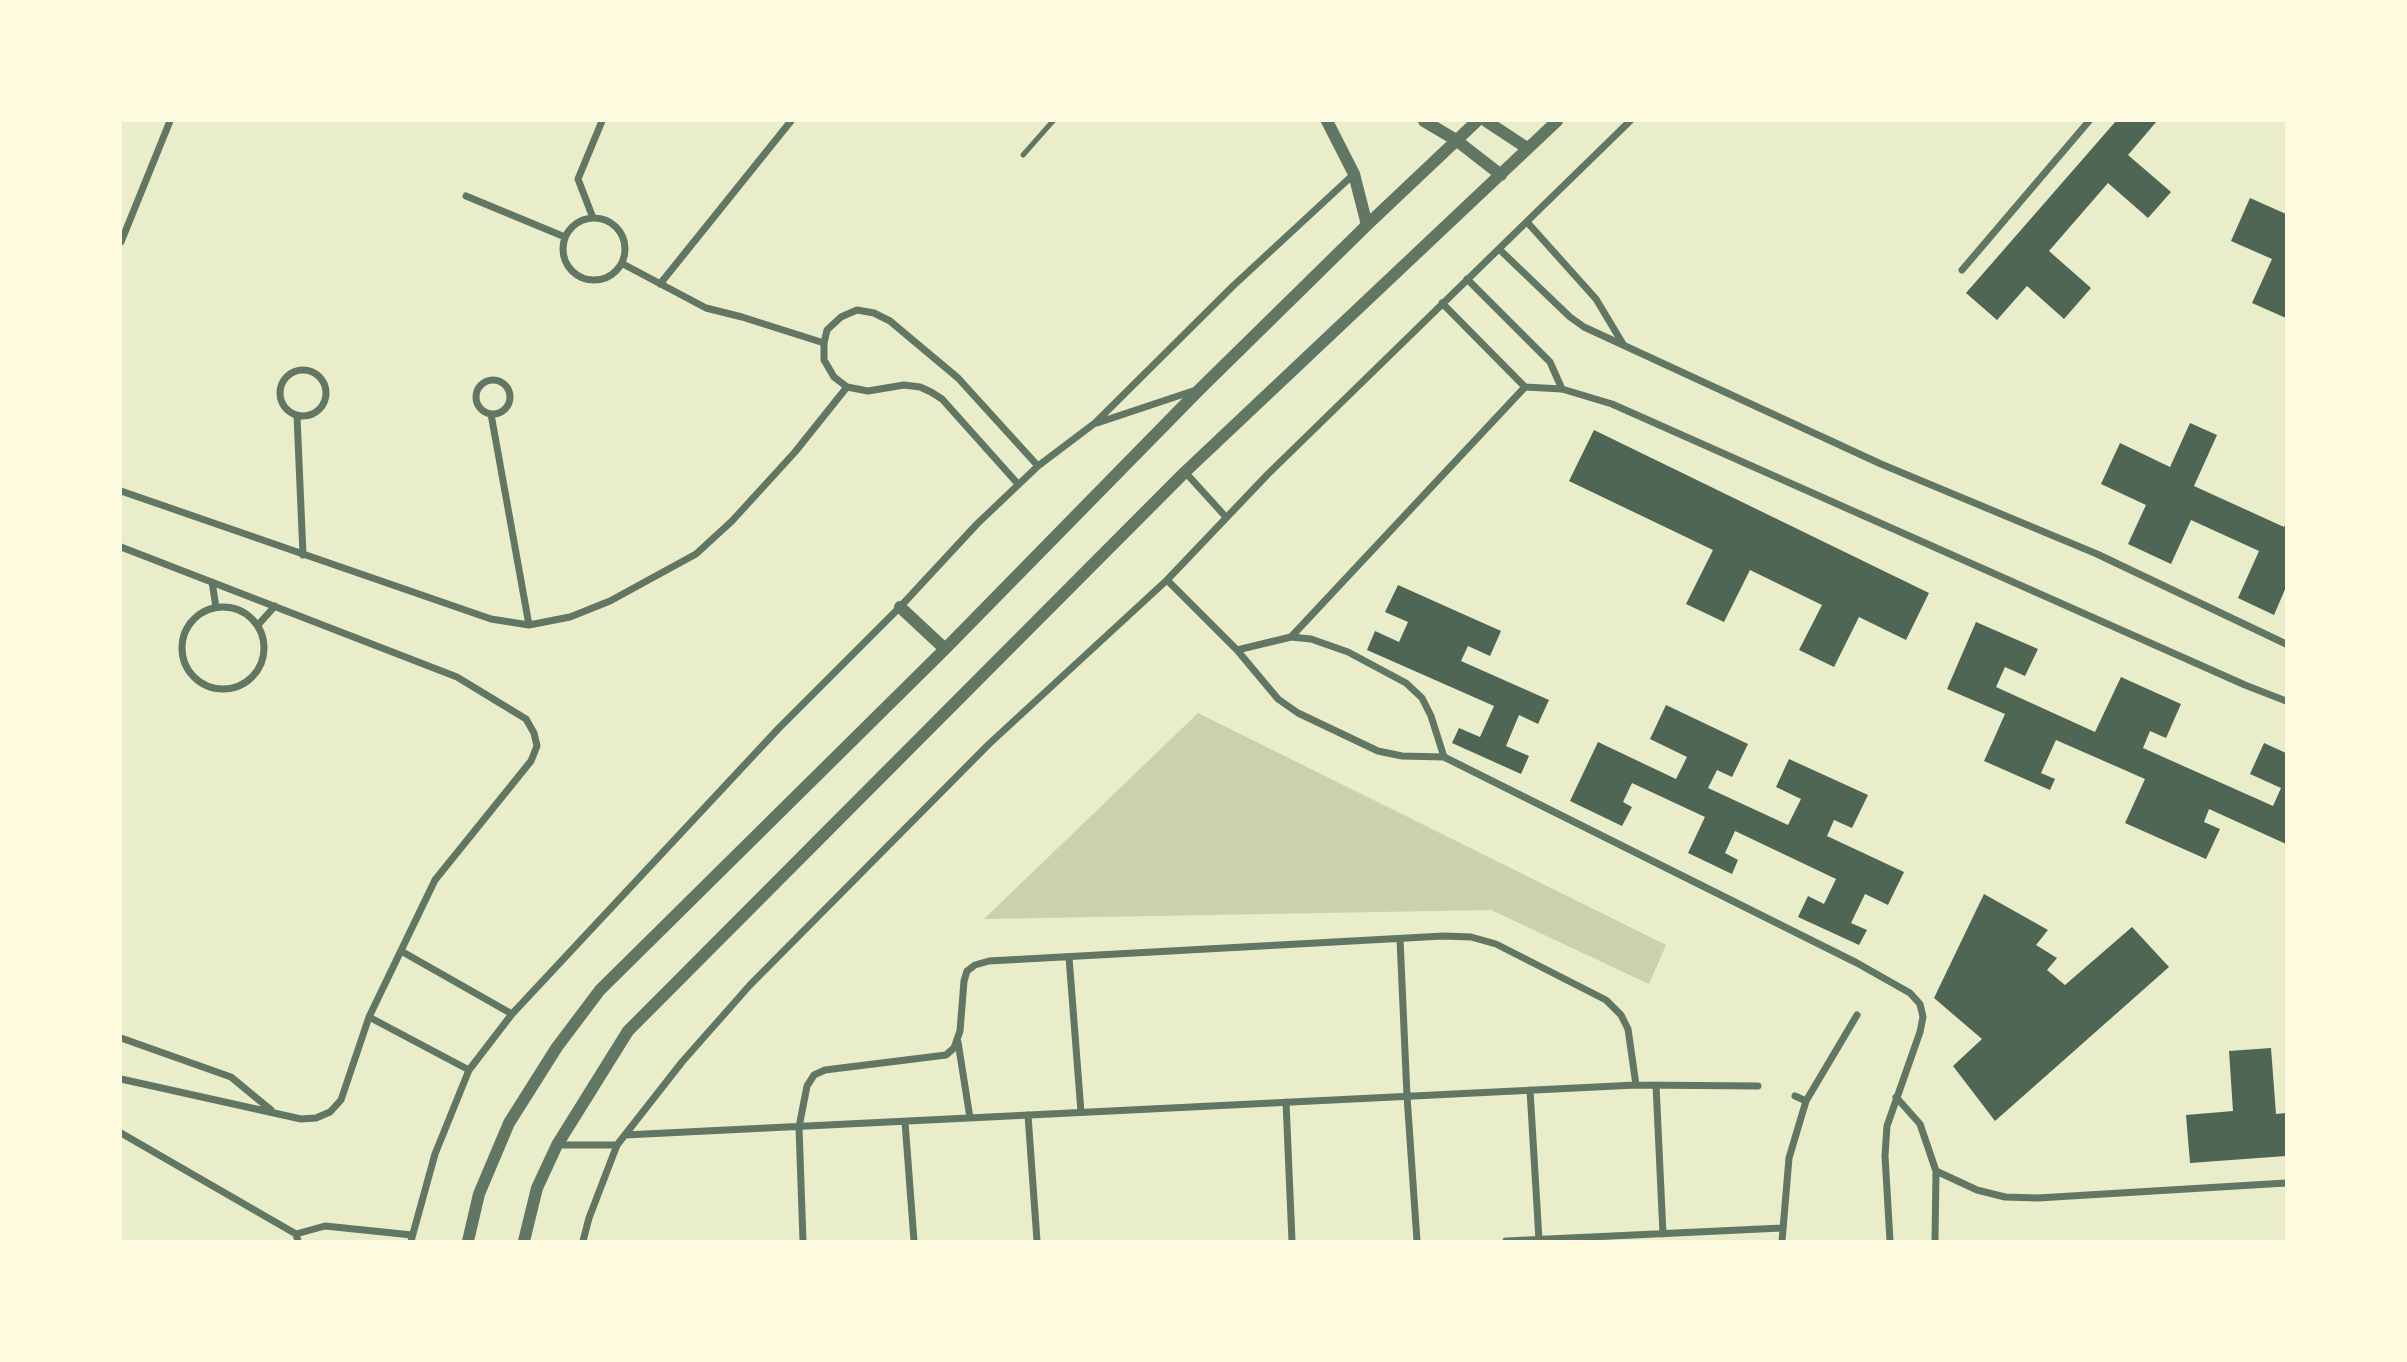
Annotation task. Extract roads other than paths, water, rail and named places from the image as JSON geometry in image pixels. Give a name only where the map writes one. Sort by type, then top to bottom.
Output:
[{"type":"street","points":[[121,242],[170,121]]},
{"type":"street","points":[[593,218],[578,179],[602,121]]},
{"type":"street","points":[[660,284],[791,121]]},
{"type":"street","points":[[1327,121],[1354,174],[1367,225]]},
{"type":"street","points":[[1424,121],[1456,139],[1501,175]]},
{"type":"street","points":[[468,1241],[479,1194],[509,1123],[557,1047],[600,990],[945,649],[1200,389],[1477,121]]},
{"type":"street","points":[[1486,121],[1527,148]]},
{"type":"street","points":[[524,1241],[537,1188],[557,1145],[628,1031],[1185,472],[1556,121]]},
{"type":"street","points":[[583,1241],[589,1217],[617,1145],[682,1062],[750,985],[989,744],[1167,580],[1225,516],[1630,121]]},
{"type":"street","points":[[1962,270],[2089,121]]},
{"type":"street","points":[[121,1133],[297,1238],[325,1226],[411,1238],[435,1154],[469,1070],[512,1014],[779,728],[900,607],[1017,484],[1095,424],[1233,286],[1354,174]]},
{"type":"street","points":[[466,196],[565,237]]},
{"type":"street","points":[[603,219],[620,231],[625,241],[623,264],[609,277],[600,280],[580,277],[566,263],[563,254],[565,237],[573,225],[582,220],[603,219]]},
{"type":"street","points":[[1527,222],[1596,299],[1623,344]]},
{"type":"street","points":[[1499,249],[1584,327],[1881,464],[2096,554],[2286,644]]},
{"type":"street","points":[[623,264],[706,308],[824,343]]},
{"type":"street","points":[[1467,279],[1550,362],[1562,389]]},
{"type":"street","points":[[1442,303],[1525,387],[1562,389],[1612,404],[2232,680],[2286,701]]},
{"type":"street","points":[[1017,484],[942,399],[931,392],[904,385],[868,391],[848,387],[834,377],[824,360],[827,330],[841,317],[858,310],[874,313],[890,321],[958,378],[1038,466]]},
{"type":"street","points":[[298,371],[313,373],[323,383],[326,397],[312,415],[297,416],[284,407],[281,385],[298,371]]},
{"type":"street","points":[[494,379],[508,387],[511,398],[507,408],[498,414],[491,414],[481,409],[476,398],[479,387],[494,379]]},
{"type":"street","points":[[121,491],[491,619],[529,625],[570,617],[610,601],[696,554],[732,521],[795,452],[848,387]]},
{"type":"street","points":[[1291,637],[1525,387]]},
{"type":"street","points":[[1095,424],[1200,389]]},
{"type":"street","points":[[491,414],[529,625]]},
{"type":"street","points":[[297,416],[303,555]]},
{"type":"street","points":[[1185,472],[1225,516]]},
{"type":"street","points":[[121,547],[457,677],[526,719],[534,733],[537,746],[531,761],[435,880],[369,1017],[341,1100],[330,1112],[316,1118],[301,1119],[121,1079]]},
{"type":"street","points":[[1167,580],[1237,650],[1278,699],[1298,713],[1378,751],[1402,756],[1444,757],[1857,963],[1910,993],[1920,1004],[1923,1017],[1887,1126],[1885,1156],[1890,1241]]},
{"type":"street","points":[[212,582],[216,607]]},
{"type":"street","points":[[258,625],[275,606]]},
{"type":"street","points":[[216,607],[228,607],[250,616],[258,625],[265,647],[258,670],[240,686],[229,689],[205,685],[188,670],[182,648],[188,626],[195,617],[216,607]]},
{"type":"street","points":[[900,607],[945,649]]},
{"type":"street","points":[[1237,650],[1291,637],[1311,639],[1348,652],[1406,683],[1422,698],[1431,716],[1444,757]]},
{"type":"street","points":[[803,1241],[799,1127],[807,1086],[814,1075],[825,1070],[946,1055],[957,1041],[960,1031],[967,971],[975,965],[989,961],[1471,937],[1496,944],[1606,1000],[1621,1015],[1628,1029],[1636,1085]]},
{"type":"street","points":[[1400,939],[1417,1241]]},
{"type":"street","points":[[401,951],[512,1014]]},
{"type":"street","points":[[1069,957],[1080,1112]]},
{"type":"street","points":[[1782,1241],[1789,1158],[1807,1101],[1857,1015]]},
{"type":"street","points":[[369,1017],[469,1070]]},
{"type":"street","points":[[121,1038],[231,1077],[275,1113]]},
{"type":"street","points":[[957,1041],[970,1118]]},
{"type":"street","points":[[625,1135],[1636,1085],[1758,1086]]},
{"type":"street","points":[[1656,1085],[1663,1234]]},
{"type":"street","points":[[1530,1090],[1539,1240]]},
{"type":"street","points":[[1795,1096],[1807,1101]]},
{"type":"street","points":[[1896,1097],[1920,1124],[1936,1171],[1935,1241]]},
{"type":"street","points":[[1286,1102],[1292,1241]]},
{"type":"street","points":[[1028,1115],[1037,1241]]},
{"type":"street","points":[[905,1122],[914,1241]]},
{"type":"street","points":[[557,1145],[617,1145]]},
{"type":"street","points":[[1936,1171],[1977,1190],[2005,1197],[2038,1198],[2286,1183]]},
{"type":"street","points":[[1506,1241],[1782,1228]]},
{"type":"lane","points":[[1023,155],[1053,121]]}]
